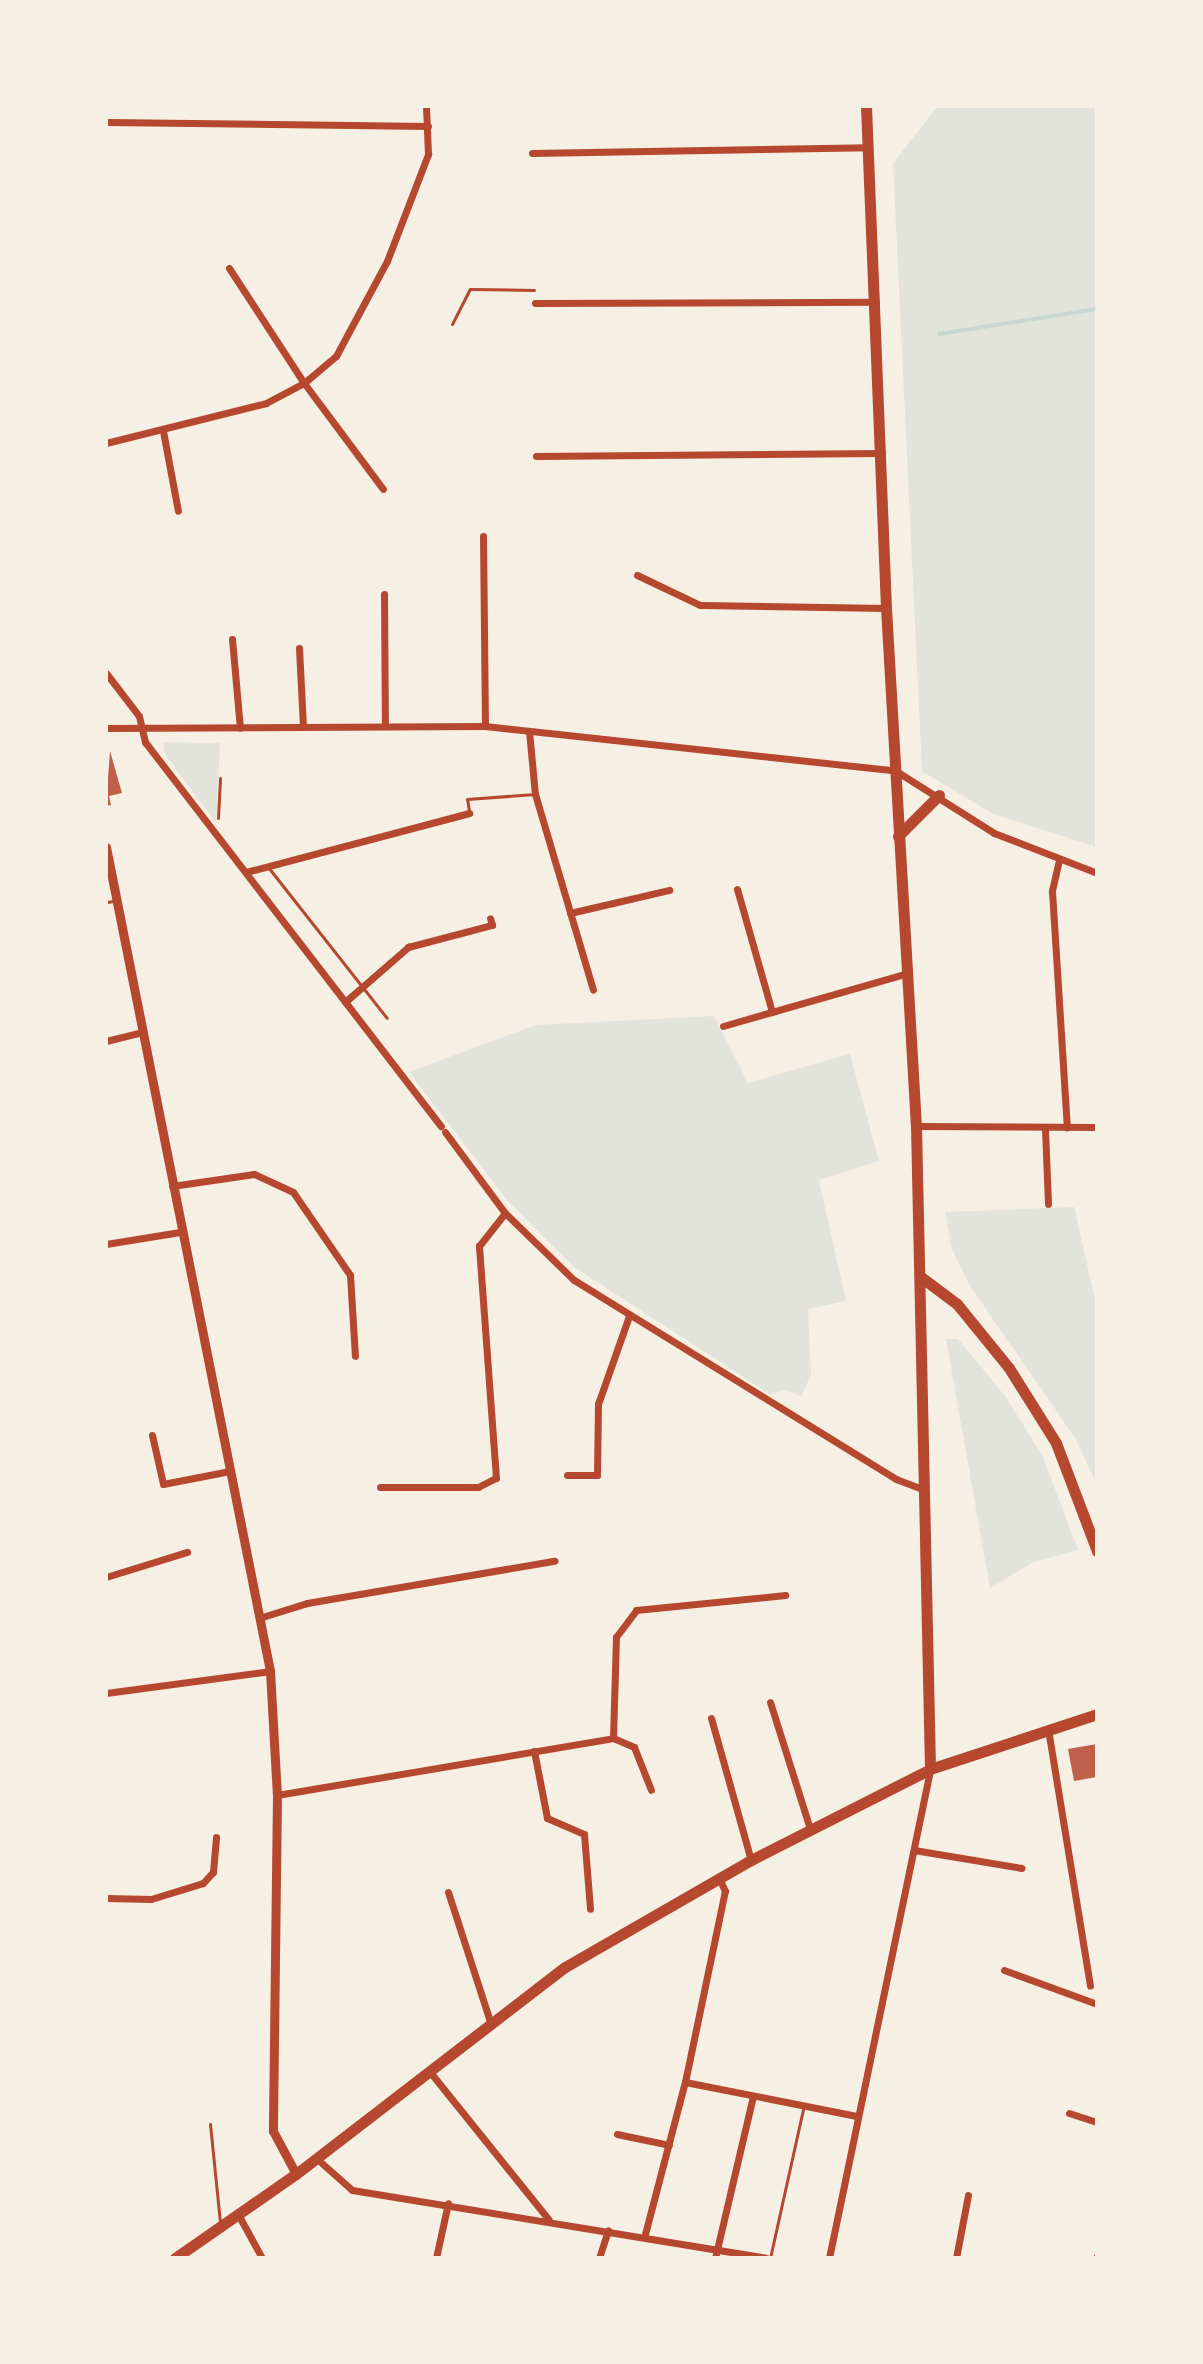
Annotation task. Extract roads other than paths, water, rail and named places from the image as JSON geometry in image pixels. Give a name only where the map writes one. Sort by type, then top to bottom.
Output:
[{"type":"highway","points":[[866,106],[884,453],[886,608],[916,1126],[930,1769]]},
{"type":"highway","points":[[898,836],[939,795]]},
{"type":"highway","points":[[921,1277],[957,1304],[1009,1368],[1056,1443],[1097,1551]]},
{"type":"highway","points":[[175,2258],[296,2174],[430,2072],[490,2021],[565,1967],[751,1860],[930,1769],[1097,1714]]},
{"type":"street","points":[[106,443],[219,419],[304,383],[343,345],[387,261],[428,154],[426,106]]},
{"type":"street","points":[[106,122],[428,126]]},
{"type":"street","points":[[532,153],[868,147]]},
{"type":"street","points":[[229,268],[304,383],[383,489]]},
{"type":"street","points":[[535,303],[876,302]]},
{"type":"street","points":[[163,431],[178,511]]},
{"type":"street","points":[[536,456],[884,453]]},
{"type":"street","points":[[483,536],[485,726]]},
{"type":"street","points":[[637,575],[700,605],[886,608]]},
{"type":"street","points":[[384,594],[385,725]]},
{"type":"street","points":[[232,639],[240,728]]},
{"type":"street","points":[[299,648],[303,727]]},
{"type":"street","points":[[106,673],[144,727],[145,742],[505,1213],[553,1264],[629,1316],[896,1479],[922,1489]]},
{"type":"street","points":[[106,728],[485,726],[896,771],[939,795],[994,833],[1097,873]]},
{"type":"street","points":[[529,731],[535,794],[593,990]]},
{"type":"street","points":[[246,872],[469,813]]},
{"type":"street","points":[[106,847],[119,901],[180,1232],[270,1671],[277,1795],[273,2131],[296,2174]]},
{"type":"street","points":[[1059,860],[1052,891],[1067,1128]]},
{"type":"street","points":[[737,889],[772,1012]]},
{"type":"street","points":[[570,913],[669,890]]},
{"type":"street","points":[[345,1002],[408,947],[492,925],[490,918]]},
{"type":"street","points":[[723,1026],[908,973]]},
{"type":"street","points":[[106,1041],[143,1032]]},
{"type":"street","points":[[916,1126],[1097,1127]]},
{"type":"street","points":[[1045,1129],[1048,1204]]},
{"type":"street","points":[[172,1186],[254,1174],[293,1192],[350,1275],[355,1356]]},
{"type":"street","points":[[380,1487],[478,1487],[496,1478],[479,1246],[505,1213]]},
{"type":"street","points":[[106,1244],[180,1232]]},
{"type":"street","points":[[567,1475],[597,1475],[598,1404],[629,1316]]},
{"type":"street","points":[[152,1435],[163,1484],[230,1471]]},
{"type":"street","points":[[106,1577],[187,1552]]},
{"type":"street","points":[[259,1618],[307,1603],[554,1561]]},
{"type":"street","points":[[613,1738],[616,1637],[636,1610],[785,1595]]},
{"type":"street","points":[[106,1693],[270,1671]]},
{"type":"street","points":[[770,1702],[810,1829]]},
{"type":"street","points":[[711,1718],[751,1860]]},
{"type":"street","points":[[1048,1729],[1090,1986]]},
{"type":"street","points":[[277,1795],[613,1738],[634,1747],[651,1790]]},
{"type":"street","points":[[534,1751],[547,1818],[584,1834],[590,1909]]},
{"type":"street","points":[[829,2258],[930,1769]]},
{"type":"street","points":[[106,1898],[151,1899],[203,1883],[213,1872],[216,1837]]},
{"type":"street","points":[[914,1850],[1021,1868]]},
{"type":"street","points":[[645,2234],[685,2082],[725,1891],[719,1878]]},
{"type":"street","points":[[448,1892],[490,2021]]},
{"type":"street","points":[[1004,1970],[1097,2004]]},
{"type":"street","points":[[430,2072],[548,2219]]},
{"type":"street","points":[[685,2082],[857,2116]]},
{"type":"street","points":[[715,2258],[753,2096]]},
{"type":"street","points":[[1069,2113],[1097,2122]]},
{"type":"street","points":[[617,2134],[669,2145]]},
{"type":"street","points":[[316,2158],[352,2190],[645,2234],[768,2258]]},
{"type":"street","points":[[956,2258],[968,2195]]},
{"type":"street","points":[[436,2258],[448,2203]]},
{"type":"street","points":[[239,2216],[262,2258]]},
{"type":"street","points":[[599,2258],[608,2230]]},
{"type":"lane","points":[[452,324],[470,289],[534,290]]},
{"type":"lane","points":[[469,813],[467,799],[535,794]]},
{"type":"lane","points":[[266,865],[387,1018]]},
{"type":"lane","points":[[106,902],[119,901]]},
{"type":"lane","points":[[768,2258],[804,2105]]},
{"type":"lane","points":[[210,2124],[221,2228]]},
{"type":"waterway","points":[[939,334],[1097,309]]}]
